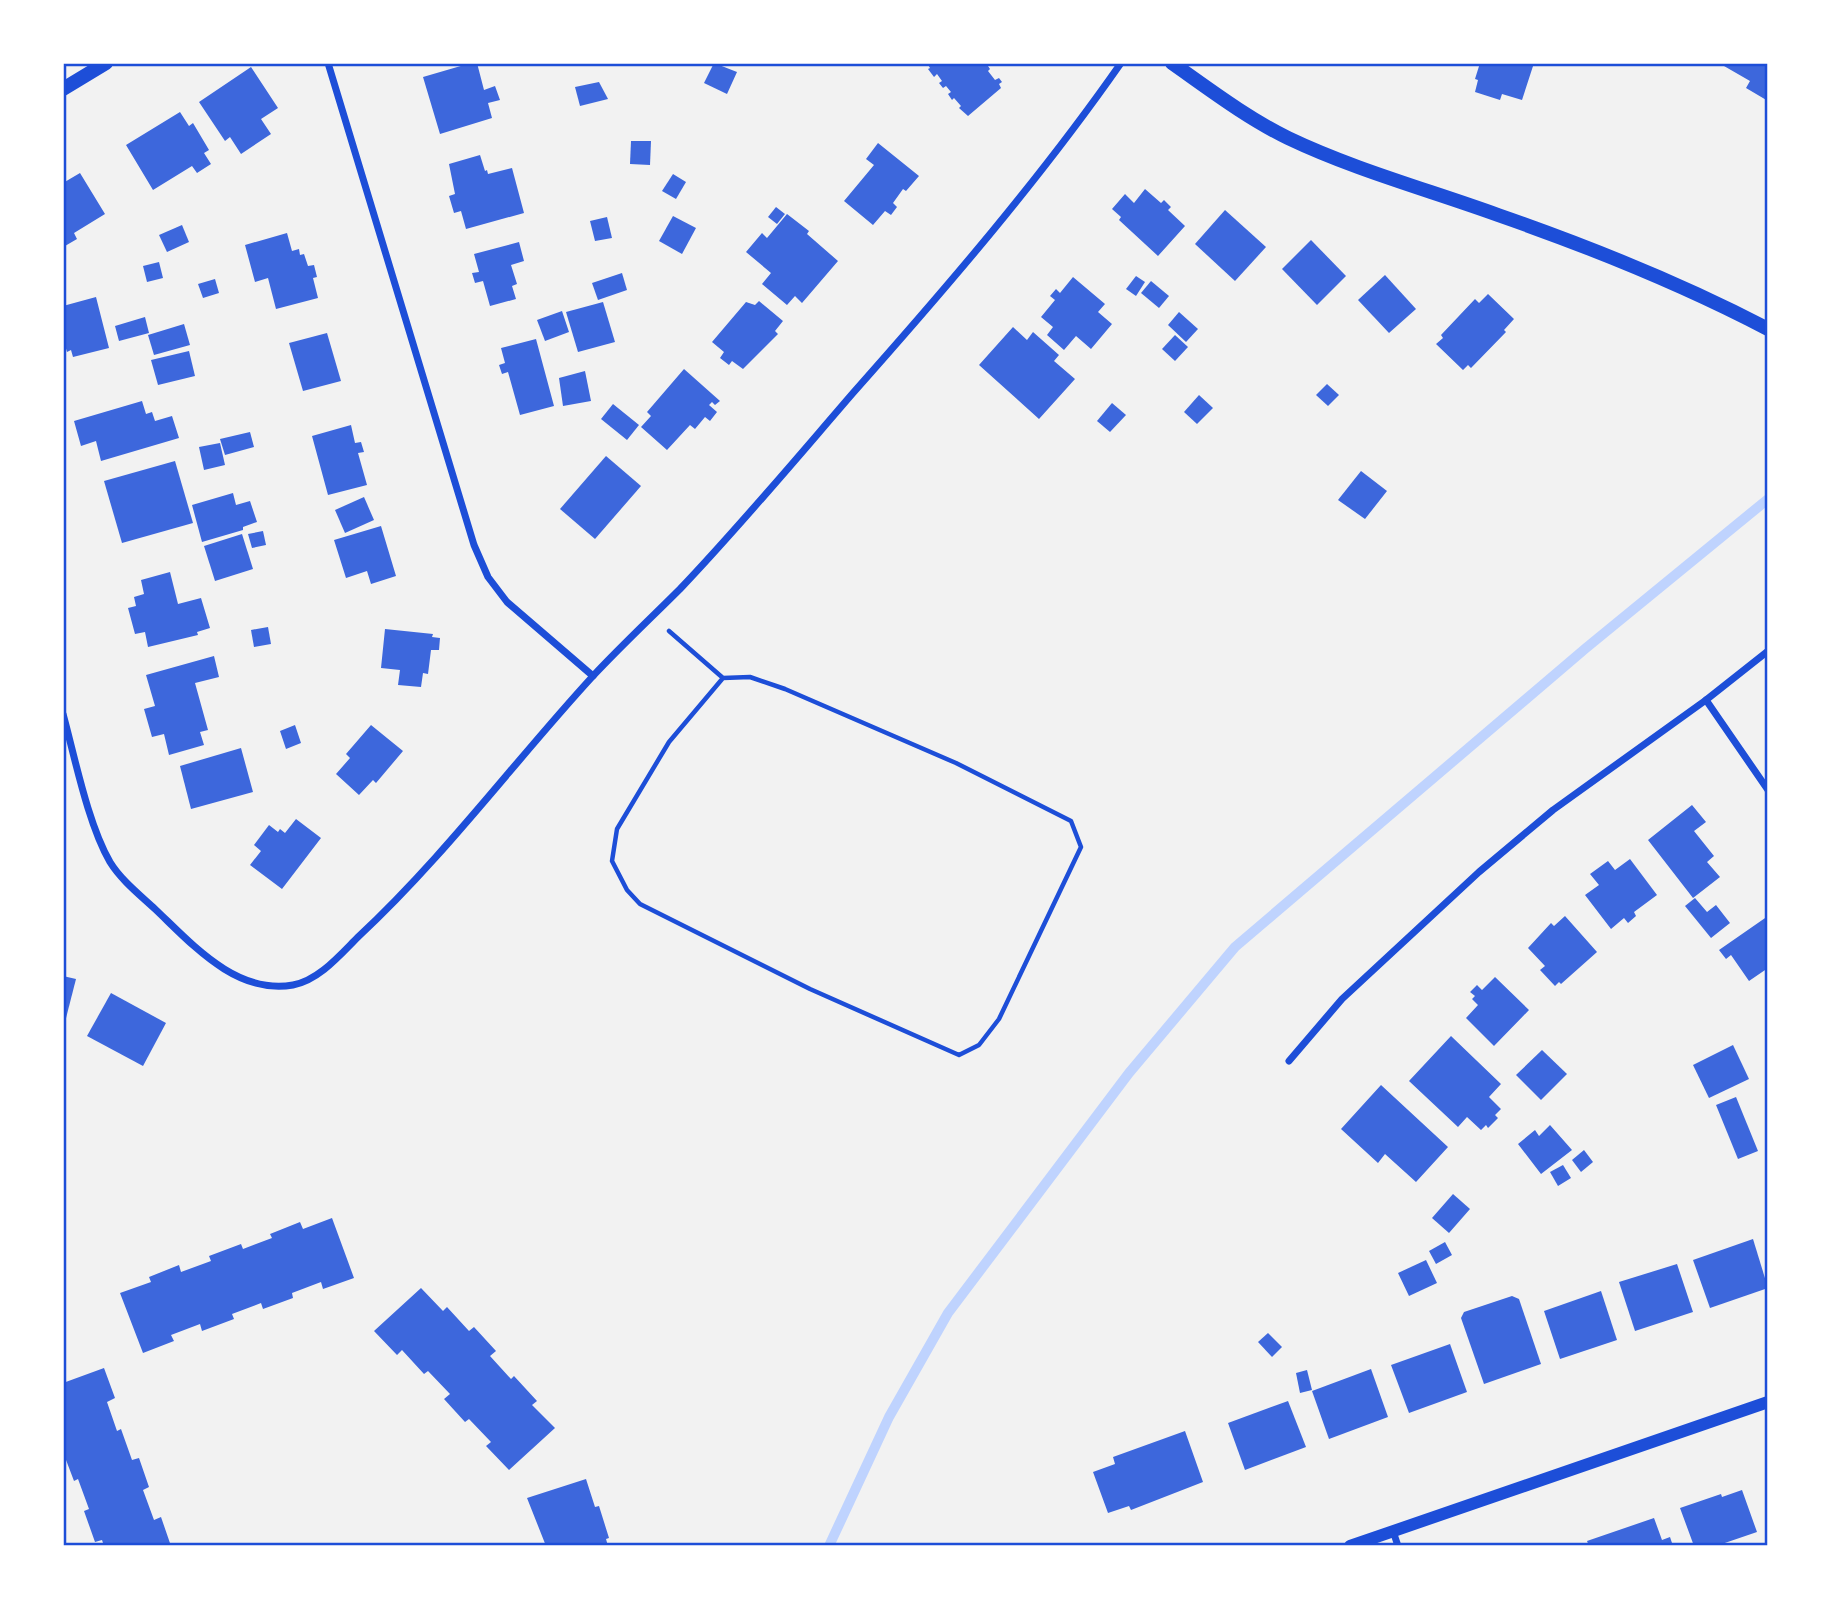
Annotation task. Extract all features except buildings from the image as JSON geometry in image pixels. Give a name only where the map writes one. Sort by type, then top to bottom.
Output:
[{"type":"main road","points":[[63,89],[106,63]]},
{"type":"main road","points":[[1172,63],[1241,111],[1288,138],[1624,262],[1768,329]]},
{"type":"street","points":[[328,63],[474,545],[488,577],[507,603],[593,676]]},
{"type":"street","points":[[63,714],[91,813],[112,865],[205,956],[223,968],[250,981],[273,986],[297,984],[322,971],[378,919],[470,819],[593,676],[652,617],[779,478],[895,345],[1062,145],[1121,63]]},
{"type":"street","points":[[1290,1061],[1342,999],[1479,873],[1553,810],[1706,700],[1768,651]]},
{"type":"street","points":[[1706,700],[1768,790]]},
{"type":"street","points":[[1350,1546],[1768,1402]]},
{"type":"street","points":[[1393,1531],[1398,1546]]},
{"type":"path","points":[[652,617],[723,678],[750,677],[785,689],[956,763],[1071,821],[1081,847],[999,1018],[979,1045],[959,1055],[947,1050],[810,989],[640,904],[627,890],[612,860],[617,830],[669,742],[723,678]]},
{"type":"waterway","points":[[829,1546],[889,1417],[948,1313],[1129,1073],[1235,947],[1586,648],[1768,499]]}]
